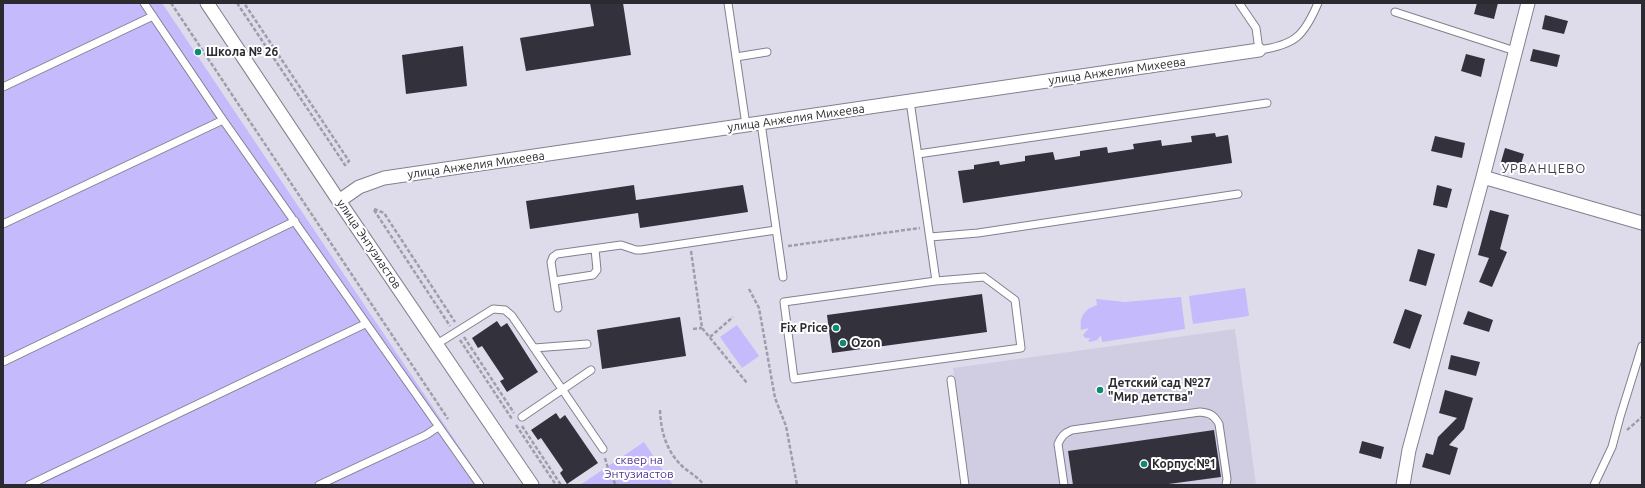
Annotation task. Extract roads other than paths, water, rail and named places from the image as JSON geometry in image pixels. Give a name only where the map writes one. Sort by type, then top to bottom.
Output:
[{"type":"street","name":"улица Энтузиастов","points":[[207,3],[339,201],[532,485]]},
{"type":"street","points":[[1404,485],[1409,450],[1483,177],[1528,3]]},
{"type":"street","name":"улица Анжелия Михеева","points":[[339,201],[364,184],[384,178],[1259,50]]},
{"type":"street","points":[[1483,177],[1642,223]]},
{"type":"lane","points":[[144,3],[222,120],[480,485]]},
{"type":"lane","points":[[728,3],[746,126]]},
{"type":"lane","points":[[1239,3],[1256,28],[1259,50],[1279,47],[1293,41],[1304,31],[1318,3]]},
{"type":"lane","points":[[1395,12],[1515,51]]},
{"type":"lane","points":[[3,87],[153,16]]},
{"type":"lane","points":[[736,57],[767,52]]},
{"type":"lane","points":[[910,102],[936,281]]},
{"type":"lane","points":[[918,154],[1267,103]]},
{"type":"lane","points":[[3,224],[222,120]]},
{"type":"lane","points":[[761,123],[783,277]]},
{"type":"lane","points":[[930,237],[978,232],[1238,194]]},
{"type":"lane","points":[[3,362],[295,222]]},
{"type":"lane","points":[[558,308],[551,262],[555,255],[621,245],[636,250],[641,250],[776,230]]},
{"type":"lane","points":[[554,281],[594,275],[597,270],[595,249]]},
{"type":"lane","points":[[984,277],[1015,300],[1021,348],[794,379],[784,302],[936,281],[984,277]]},
{"type":"lane","points":[[437,344],[493,309],[505,310],[512,316],[603,449]]},
{"type":"lane","points":[[29,485],[365,324]]},
{"type":"lane","points":[[534,348],[587,344]]},
{"type":"lane","points":[[1594,485],[1612,447],[1642,346]]},
{"type":"lane","points":[[522,417],[591,370]]},
{"type":"lane","points":[[951,380],[965,485]]},
{"type":"lane","points":[[1064,485],[1058,444],[1060,438],[1066,432],[1200,412],[1212,414],[1219,424],[1227,479],[1226,485]]},
{"type":"lane","points":[[319,485],[426,435],[438,427]]},
{"type":"place","name":"Школа № 26","points":[[198,52]]},
{"type":"place","name":"Fix Price","points":[[836,328]]},
{"type":"place","name":"Ozon","points":[[843,343]]},
{"type":"place","name":"Детский сад №27 \"Мир детства\"","points":[[1100,390]]},
{"type":"place","name":"Корпус №1","points":[[1144,464]]},
{"type":"district","name":"УРВАНЦЕВО","points":[[1544,169]]},
{"type":"park label","name":"сквер на Энтузиастов","points":[[639,467]]}]
